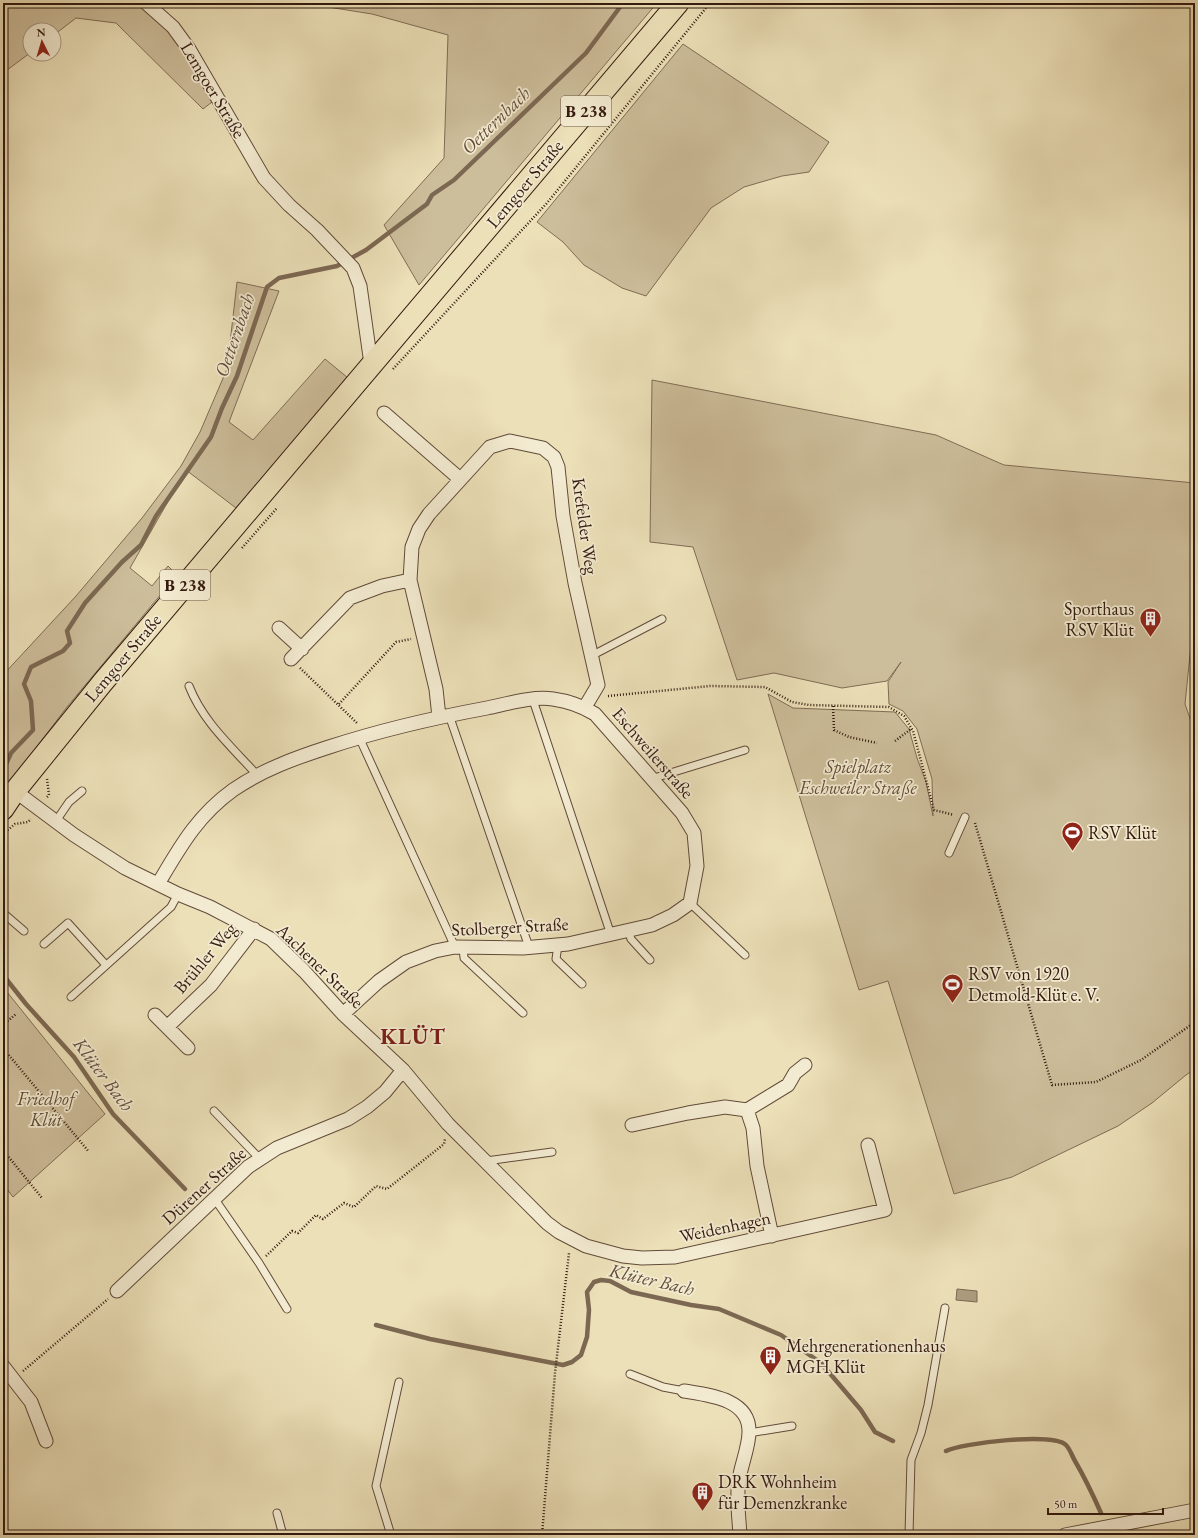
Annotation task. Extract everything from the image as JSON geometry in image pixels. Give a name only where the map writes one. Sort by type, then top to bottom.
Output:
[{"type":"main road","name":"Lemgoer Straße","points":[[3,809],[15,791],[172,605],[380,369],[678,3]]},
{"type":"street","name":"Lemgoer Straße","points":[[146,3],[173,27],[189,49],[264,178],[288,206],[335,248],[353,268],[360,286],[380,369]]},
{"type":"street","points":[[384,412],[460,479]]},
{"type":"street","name":"Krefelder Weg","points":[[444,716],[436,689],[410,580],[410,563],[414,538],[429,514],[490,447],[510,442],[527,443],[544,448],[554,457],[558,467],[563,516],[574,583],[598,685],[585,707]]},
{"type":"street","points":[[291,659],[350,598],[382,586],[410,580]]},
{"type":"street","points":[[278,628],[302,649]]},
{"type":"street","name":"Eschweilerstraße","points":[[158,884],[196,823],[224,797],[258,776],[293,758],[359,737],[444,716],[534,700],[552,699],[585,707],[595,714],[682,813],[694,833],[697,855],[696,876],[690,903]]},
{"type":"street","name":"Aachener Straße","points":[[15,791],[99,852],[125,868],[178,894],[210,907],[271,939],[304,971],[343,1014],[403,1070],[448,1124],[521,1198]]},
{"type":"street","name":"Stolberger Straße","points":[[343,1014],[379,981],[406,962],[435,951],[459,947],[529,947],[558,945],[611,935],[652,925],[673,915],[690,903]]},
{"type":"street","name":"Brühler Weg","points":[[167,1027],[211,985],[254,929]]},
{"type":"street","points":[[155,1015],[188,1048]]},
{"type":"street","points":[[632,1125],[725,1107],[747,1110],[788,1085],[795,1072],[805,1065]]},
{"type":"street","name":"Dürener Straße","points":[[117,1291],[248,1167],[277,1148],[348,1119],[367,1107],[384,1092],[403,1070]]},
{"type":"street","points":[[747,1110],[753,1128],[757,1166],[772,1236]]},
{"type":"street","name":"Weidenhagen","points":[[521,1198],[547,1223],[586,1246],[604,1252],[642,1258],[674,1257],[885,1210],[868,1145]]},
{"type":"street","points":[[3,1366],[31,1402],[46,1441]]},
{"type":"street","points":[[684,1391],[712,1396],[736,1405],[745,1415],[748,1422],[749,1433],[739,1481],[740,1535]]},
{"type":"street","points":[[1065,1535],[1195,1510]]},
{"type":"lane","points":[[591,656],[662,619]]},
{"type":"lane","points":[[189,686],[196,704],[210,724],[258,776]]},
{"type":"lane","points":[[534,700],[611,935]]},
{"type":"lane","points":[[444,716],[529,947]]},
{"type":"lane","points":[[359,737],[464,958],[523,1013]]},
{"type":"lane","points":[[651,779],[745,750]]},
{"type":"lane","points":[[56,821],[69,802],[82,791]]},
{"type":"lane","points":[[949,853],[965,817]]},
{"type":"lane","points":[[71,997],[171,907],[178,894]]},
{"type":"lane","points":[[690,903],[745,956]]},
{"type":"lane","points":[[3,913],[24,931]]},
{"type":"lane","points":[[44,944],[68,923],[106,965]]},
{"type":"lane","points":[[628,930],[631,939],[650,960]]},
{"type":"lane","points":[[558,945],[556,959],[582,984]]},
{"type":"lane","points":[[214,1111],[260,1159]]},
{"type":"lane","points":[[486,1162],[552,1152]]},
{"type":"lane","points":[[214,1198],[259,1263],[287,1309]]},
{"type":"lane","points":[[909,1535],[911,1460],[921,1433],[928,1406],[946,1308]]},
{"type":"lane","points":[[630,1374],[663,1387],[684,1391]]},
{"type":"lane","points":[[391,1535],[376,1486],[399,1382]]},
{"type":"lane","points":[[749,1433],[792,1426]]},
{"type":"lane","points":[[277,1513],[284,1535]]},
{"type":"path","points":[[380,369],[547,203],[710,3]]},
{"type":"path","points":[[339,704],[396,642],[424,636]]},
{"type":"path","points":[[291,659],[349,714]]},
{"type":"path","points":[[585,707],[601,696],[710,686],[765,686],[792,702],[833,706],[889,707],[904,716],[911,729],[934,810],[965,817]]},
{"type":"path","points":[[833,706],[834,730],[849,737],[877,743]]},
{"type":"path","points":[[895,741],[911,729]]},
{"type":"path","points":[[974,818],[1052,1086],[1096,1082],[1141,1060],[1195,1022]]},
{"type":"path","points":[[3,1025],[16,1014]]},
{"type":"path","points":[[3,1048],[89,1152]]},
{"type":"path","points":[[259,1263],[292,1231],[298,1233],[316,1215],[323,1219],[344,1203],[354,1207],[376,1186],[387,1189],[444,1144],[448,1124]]},
{"type":"path","points":[[3,1150],[42,1198]]},
{"type":"path","points":[[542,1535],[556,1373],[571,1238]]},
{"type":"path","points":[[14,1379],[117,1291]]},
{"type":"green space","points":[[3,3],[141,3],[164,19],[212,102],[203,109],[116,23],[76,18],[62,29],[62,22],[22,22],[22,59],[3,73]]},
{"type":"green space","points":[[303,3],[657,3],[419,285],[384,225],[444,158],[448,35],[372,14]]},
{"type":"green space","points":[[683,44],[829,142],[809,172],[782,176],[744,187],[711,208],[646,296],[622,288],[584,265],[563,242],[537,222]]},
{"type":"green space","points":[[237,282],[279,291],[229,422],[253,440],[325,359],[348,378],[236,508],[186,470],[130,568],[152,586],[168,566],[177,575],[67,707],[3,791],[3,675],[76,596],[142,518],[181,466],[200,432],[227,369]]},
{"type":"green space","name":"Spielplatz Eschweiler Straße","points":[[652,380],[936,435],[1004,465],[1195,483],[1195,606],[1185,704],[1195,733],[1195,1069],[1152,1103],[1118,1126],[1012,1177],[954,1194],[888,981],[859,990],[768,694],[793,708],[895,712],[909,729],[917,758],[926,782],[933,816],[932,779],[917,729],[903,711],[889,704],[888,682],[901,662],[887,681],[842,688],[774,673],[737,680],[693,547],[650,542]]},
{"type":"green space","name":"Friedhof Klüt","points":[[3,987],[105,1114],[13,1197],[3,1184]]},
{"type":"shaded area","points":[[957,1289],[977,1291],[977,1302],[956,1300]]},
{"type":"waterway","name":"Oetternbach","points":[[3,771],[11,753],[33,730],[31,701],[24,684],[31,667],[63,651],[70,643],[67,631],[85,603],[122,562],[141,545],[156,516],[211,437],[222,408],[237,376],[267,287],[279,278],[337,266],[366,250],[427,204],[432,195],[454,180],[586,53],[623,3]]},
{"type":"waterway","name":"Klüter Bach","points":[[3,975],[26,1004],[74,1057],[113,1114],[185,1189]]},
{"type":"waterway","name":"Klüter Bach","points":[[376,1325],[430,1339],[563,1365],[572,1362],[581,1355],[587,1337],[589,1310],[587,1292],[594,1282],[601,1280],[610,1281],[631,1292],[691,1305],[719,1309],[781,1335],[821,1363],[861,1410],[875,1432],[893,1441]]},
{"type":"waterway","name":"Klüter Bach","points":[[946,1451],[970,1445],[1008,1440],[1044,1439],[1058,1441],[1069,1448],[1101,1513]]},
{"type":"place","name":"Sporthaus RSV Klüt","points":[[1150,638]]},
{"type":"place","name":"RSV Klüt","points":[[1073,852]]},
{"type":"place","name":"RSV von 1920 Detmold-Klüt e. V.","points":[[953,1004]]},
{"type":"place","name":"Mehrgenerationenhaus MGH Klüt","points":[[771,1376]]},
{"type":"place","name":"DRK Wohnheim für Demenzkranke","points":[[702,1512]]},
{"type":"district","name":"KLÜT","points":[[413,1036]]}]
